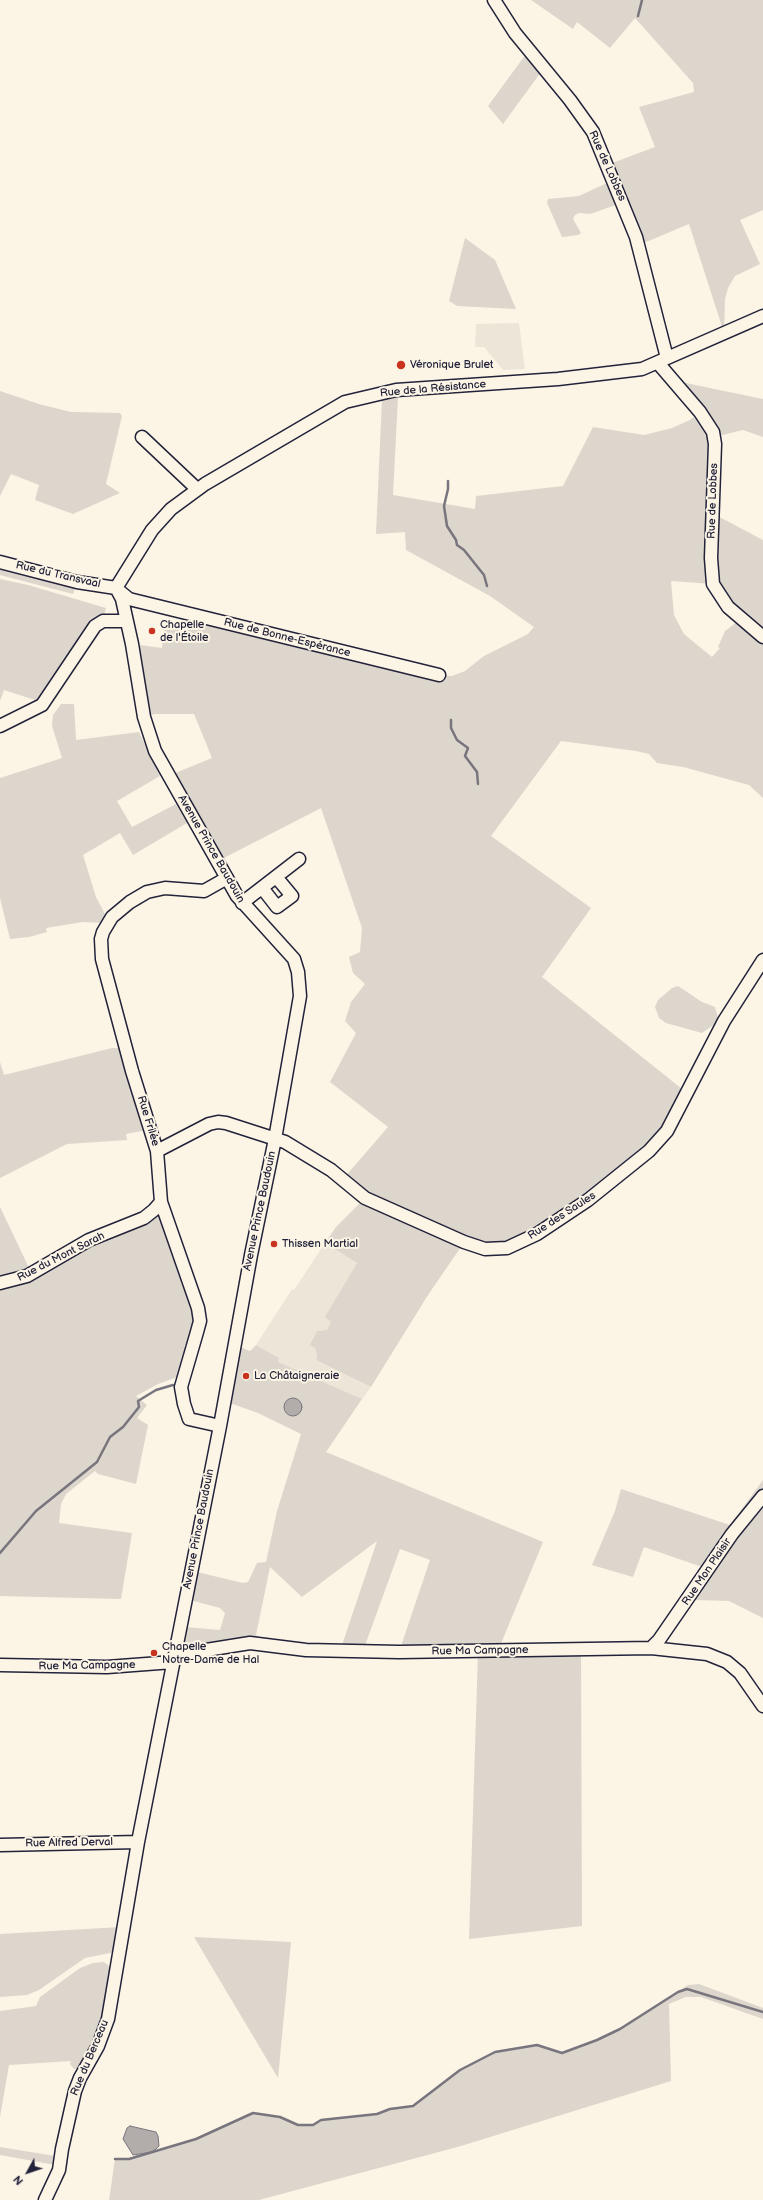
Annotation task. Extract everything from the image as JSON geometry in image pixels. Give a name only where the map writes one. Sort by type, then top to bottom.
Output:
[{"type":"street","name":"Rue de Lobbes","points":[[494,0],[515,33],[570,100],[593,132],[636,237],[663,361],[713,432],[715,444],[711,558],[713,584],[728,607],[763,637]]},
{"type":"street","name":"Rue de la Résistance","points":[[116,588],[159,520],[197,489],[345,402],[396,390],[558,379],[629,371],[663,361],[763,316]]},
{"type":"street","points":[[142,437],[197,489]]},
{"type":"street","name":"Rue du Transvaal","points":[[0,562],[77,582],[116,588]]},
{"type":"street","name":"Avenue Prince Baudouin","points":[[116,588],[122,599],[144,717],[150,739],[160,762],[242,903],[291,954],[298,972],[300,1006],[275,1139],[250,1255],[220,1426],[138,1842]]},
{"type":"street","name":"Rue de Bonne-Espérance","points":[[116,588],[129,599],[439,675]]},
{"type":"street","points":[[0,726],[42,705],[95,626],[103,621],[126,620]]},
{"type":"street","points":[[242,903],[263,889],[299,859]]},
{"type":"street","name":"Rue Frilée","points":[[220,1426],[189,1419],[184,1404],[181,1387],[198,1326],[198,1308],[161,1202],[157,1151],[132,1070],[102,959],[103,932],[112,917],[122,908],[147,892],[165,888],[204,891],[227,878]]},
{"type":"street","points":[[263,889],[277,907],[292,896],[277,878]]},
{"type":"street","name":"Rue des Saules","points":[[157,1151],[208,1124],[218,1122],[285,1142],[331,1170],[365,1198],[472,1245],[495,1249],[519,1243],[537,1234],[588,1200],[649,1151],[667,1131],[724,1021],[763,960]]},
{"type":"street","name":"Rue du Mont Sarah","points":[[0,1283],[12,1282],[27,1276],[89,1240],[144,1218],[161,1202]]},
{"type":"street","name":"Rue Mon Plaisir","points":[[651,1648],[659,1640],[732,1534],[763,1496]]},
{"type":"street","name":"Rue Ma Campagne","points":[[0,1665],[107,1667],[174,1658],[250,1643],[306,1650],[400,1652],[651,1648],[707,1654],[721,1659],[740,1673],[763,1706]]},
{"type":"street","name":"Rue Alfred Derval","points":[[0,1845],[138,1842]]},
{"type":"street","name":"Rue du Berceau","points":[[45,2200],[59,2170],[62,2148],[75,2091],[98,2046],[108,2019],[138,1842]]},
{"type":"shaded area","points":[[531,0],[763,0],[763,210],[740,220],[760,264],[735,276],[728,288],[725,299],[724,333],[689,224],[639,245],[607,165],[655,147],[639,107],[694,92],[693,83],[635,18],[610,48],[577,22],[573,29]]},
{"type":"shaded area","points":[[529,50],[544,68],[503,124],[488,106]]},
{"type":"shaded area","points":[[607,183],[611,185],[617,202],[616,205],[590,214],[579,213],[575,215],[573,219],[581,233],[578,235],[562,237],[547,203],[548,199],[579,196]]},
{"type":"shaded area","points":[[465,238],[495,260],[516,309],[457,306],[449,301]]},
{"type":"shaded area","points":[[519,323],[525,369],[503,370],[484,347],[475,347],[476,324]]},
{"type":"shaded area","points":[[681,382],[763,399],[763,437],[743,430],[714,437],[712,513],[763,540],[763,798],[749,785],[683,767],[657,763],[649,754],[561,741],[491,836],[591,908],[542,977],[687,1093],[649,1151],[519,1243],[461,1247],[428,1295],[371,1387],[316,1360],[317,1355],[315,1348],[310,1345],[317,1331],[327,1330],[331,1322],[325,1317],[357,1263],[325,1243],[336,1227],[365,1198],[343,1179],[388,1127],[330,1082],[356,1033],[345,1021],[351,1002],[365,984],[353,973],[349,957],[360,952],[362,928],[321,808],[218,861],[168,776],[212,758],[194,714],[155,714],[144,717],[132,644],[162,648],[165,622],[186,627],[186,613],[439,675],[452,676],[465,671],[484,656],[528,634],[534,627],[490,596],[406,550],[405,532],[376,534],[382,399],[398,397],[393,495],[475,509],[476,496],[563,486],[593,427],[644,435],[672,428],[690,420],[700,412]],"holes":[[[671,581],[713,584],[737,622],[725,631],[718,647],[720,648],[712,657],[684,634],[674,615]]]},
{"type":"shaded area","points":[[0,391],[39,404],[71,412],[120,413],[122,416],[106,484],[120,493],[73,514],[35,500],[39,485],[11,474],[0,496]]},
{"type":"shaded area","points":[[0,569],[75,588],[73,594],[0,575]]},
{"type":"shaded area","points":[[0,579],[28,585],[106,608],[103,619],[41,699],[35,700],[4,690],[0,701]]},
{"type":"shaded area","points":[[61,704],[74,704],[76,740],[139,732],[160,776],[117,801],[132,827],[176,804],[187,823],[133,855],[120,833],[83,855],[96,897],[108,920],[104,923],[83,922],[46,928],[47,932],[29,937],[10,939],[0,898],[0,778],[62,758],[52,726],[53,715]]},
{"type":"shaded area","points":[[678,986],[702,1002],[715,1007],[719,1021],[702,1033],[666,1023],[659,1018],[655,1007],[658,1000],[672,988]]},
{"type":"shaded area","points":[[112,1048],[123,1048],[147,1130],[126,1134],[127,1140],[67,1144],[0,1178],[0,1062],[4,1075]]},
{"type":"shaded area","points":[[0,1207],[31,1272],[0,1281]]},
{"type":"shaded area","points":[[161,1214],[188,1284],[196,1322],[189,1346],[184,1345],[187,1352],[180,1376],[158,1384],[136,1396],[147,1405],[137,1418],[148,1425],[136,1484],[98,1474],[95,1471],[66,1494],[61,1504],[59,1523],[132,1533],[121,1599],[0,1596],[0,1286],[35,1277],[87,1247]]},
{"type":"shaded area","points":[[325,1243],[357,1263],[326,1317],[331,1322],[327,1330],[317,1331],[315,1348],[317,1355],[316,1360],[371,1387],[362,1399],[277,1362],[279,1358],[256,1345],[292,1289],[294,1290]]},
{"type":"shaded area","points":[[235,1345],[250,1351],[256,1345],[279,1358],[278,1362],[362,1399],[326,1452],[543,1542],[500,1646],[581,1648],[582,1926],[469,1939],[478,1652],[399,1652],[430,1560],[400,1549],[363,1651],[340,1651],[377,1541],[302,1597],[270,1567],[256,1635],[269,1645],[175,1655],[186,1627],[220,1630],[225,1613],[220,1608],[186,1599],[190,1575],[197,1572],[243,1583],[248,1582],[257,1563],[266,1562],[277,1511],[301,1434],[258,1413],[224,1401]]},
{"type":"shaded area","points":[[293,1398],[299,1401],[302,1407],[299,1413],[293,1416],[287,1413],[284,1407],[287,1401]]},
{"type":"shaded area","points":[[763,1480],[763,1618],[729,1601],[695,1600],[689,1597],[708,1569],[644,1547],[633,1577],[592,1565],[615,1511],[621,1489],[730,1525]]},
{"type":"shaded area","points":[[121,1927],[117,1950],[110,1953],[85,1958],[39,1990],[27,1995],[0,1997],[0,1934]]},
{"type":"shaded area","points":[[194,1937],[291,1942],[278,2078]]},
{"type":"shaded area","points":[[104,1962],[114,1970],[98,2031],[79,2068],[74,2069],[70,2064],[71,2061],[9,2065],[0,2117],[0,2011],[36,2006],[40,1997],[80,1968],[93,1963]]},
{"type":"shaded area","points":[[699,1984],[763,2008],[763,2019],[701,1997],[686,1997],[669,2004],[671,2081],[461,2146],[259,2200],[109,2200],[115,2159],[129,2159],[196,2139],[253,2113],[280,2117],[298,2125],[313,2125],[321,2120],[377,2114],[390,2109],[413,2106],[460,2070],[495,2052],[537,2045],[562,2053],[620,2029],[688,1985]]},
{"type":"shaded area","points":[[130,2126],[156,2132],[159,2146],[152,2152],[133,2155],[123,2139],[127,2128]]},
{"type":"shaded area","points":[[0,2147],[55,2156],[55,2165],[0,2155]]},
{"type":"waterway","points":[[638,16],[642,0]]},
{"type":"waterway","points":[[448,481],[448,489],[444,506],[447,526],[456,540],[457,545],[464,550],[484,575],[487,586]]},
{"type":"waterway","points":[[451,720],[451,728],[457,740],[468,748],[465,756],[477,772],[478,784]]},
{"type":"waterway","points":[[0,1553],[36,1511],[97,1462],[110,1437],[123,1427],[139,1407],[138,1401],[156,1390],[173,1385]]},
{"type":"waterway","points":[[115,2159],[129,2159],[196,2139],[253,2113],[280,2117],[298,2125],[313,2125],[321,2120],[377,2114],[390,2109],[413,2106],[460,2070],[495,2052],[537,2045],[562,2053],[597,2040],[620,2029],[678,1992],[687,1989],[763,2012]]},
{"type":"place","name":"Véronique Brulet","points":[[401,365]]},
{"type":"place","name":"Chapelle de l'Étoile","points":[[152,631]]},
{"type":"place","name":"Thissen Martial","points":[[274,1244]]},
{"type":"place","name":"La Châtaigneraie","points":[[246,1376]]},
{"type":"place","name":"Chapelle Notre-Dame de Hal","points":[[154,1653]]}]
